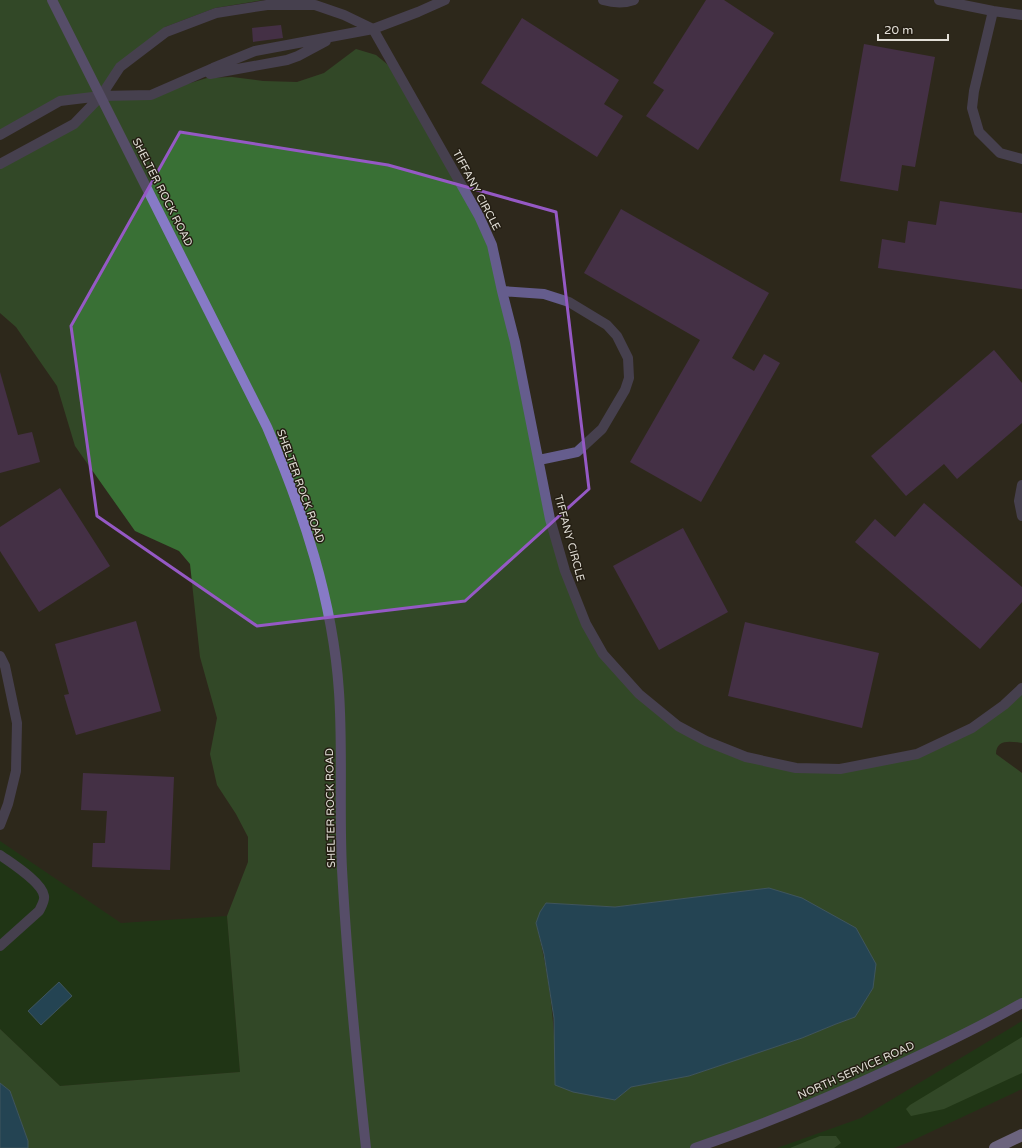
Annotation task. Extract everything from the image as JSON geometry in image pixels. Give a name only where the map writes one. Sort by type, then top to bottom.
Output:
[{"type":"highway","points":[[995,1148],[1022,1135]]},
{"type":"main road","name":"SHELTER ROCK ROAD","points":[[52,0],[267,427],[297,502],[310,540],[320,577],[335,650],[339,691],[341,737],[342,866],[353,1031],[366,1148]]},
{"type":"main road","name":"NORTH SERVICE ROAD","points":[[695,1148],[786,1114],[866,1080],[936,1048],[1022,1003]]},
{"type":"street","points":[[0,135],[60,101],[101,96],[151,95],[255,52],[373,29],[445,0]]},
{"type":"street","points":[[602,0],[614,4],[634,0]]},
{"type":"street","points":[[939,0],[993,11],[1022,15]]},
{"type":"street","points":[[0,164],[74,124],[101,96],[120,67],[166,32],[216,12],[267,5],[315,6],[344,15],[373,29]]},
{"type":"street","points":[[993,11],[974,91],[972,108],[979,132],[994,148],[1000,153],[1022,159]]},
{"type":"street","name":"TIFFANY CIRCLE","points":[[373,29],[479,216],[492,245],[515,342],[550,520],[564,571],[586,624],[603,654],[639,694],[678,726],[706,741],[746,757],[796,768],[840,769],[917,754],[972,728],[1004,705],[1022,688]]},
{"type":"street","points":[[194,76],[287,60],[298,56],[336,36]]},
{"type":"street","points":[[502,291],[544,294],[568,302],[607,325],[617,336],[628,358],[629,378],[625,390],[602,429],[577,452],[539,460]]},
{"type":"street","points":[[1022,484],[1019,501],[1022,516]]},
{"type":"street","points":[[0,656],[5,666],[17,723],[16,771],[8,804],[0,825]]},
{"type":"street","points":[[0,855],[28,875],[38,885],[44,896],[43,903],[39,911],[0,946]]},
{"type":"highlighted area","points":[[180,132],[388,165],[556,212],[589,489],[465,601],[257,626],[97,516],[71,326]]},
{"type":"green space","points":[[0,0],[263,0],[215,8],[165,27],[130,59],[101,96],[60,101],[0,134]]},
{"type":"green space","points":[[356,49],[376,55],[393,69],[492,245],[565,571],[603,654],[678,726],[746,757],[840,769],[917,754],[972,728],[1022,692],[1022,743],[1001,743],[998,746],[996,754],[1022,773],[1022,1003],[936,1048],[695,1148],[28,1148],[28,1141],[10,1091],[0,1083],[0,1029],[60,1086],[240,1072],[227,916],[248,862],[248,837],[236,814],[217,785],[210,754],[217,718],[200,657],[190,564],[179,551],[135,531],[75,446],[57,386],[16,327],[0,313],[0,165],[74,124],[101,96],[151,95],[207,78],[232,77],[263,81],[297,82],[324,73]],"holes":[[[769,888],[873,988],[855,1017],[802,1038],[689,1076],[631,1087],[615,1100],[555,1085],[551,1003],[545,964],[536,923],[546,903],[615,907]]]},
{"type":"green space","points":[[0,841],[121,923],[227,916],[240,1072],[60,1086],[0,1029]]},
{"type":"green space","points":[[1022,1021],[1022,1089],[894,1148],[777,1148],[861,1118]]},
{"type":"green space","points":[[1022,1037],[1022,1073],[944,1109],[911,1116],[906,1109],[910,1105]]},
{"type":"green space","points":[[820,1136],[836,1136],[841,1143],[834,1148],[790,1148]]},
{"type":"water","points":[[769,888],[802,898],[856,928],[876,964],[873,988],[855,1017],[802,1038],[689,1076],[631,1087],[615,1100],[573,1092],[555,1085],[554,1018],[544,954],[536,923],[540,912],[546,903],[615,907]]},
{"type":"water","points":[[59,982],[72,996],[41,1025],[28,1011]]},
{"type":"water","points":[[0,1083],[10,1091],[28,1141],[28,1148],[0,1148]]},
{"type":"building","points":[[706,0],[724,0],[774,33],[698,150],[646,116],[664,90],[653,83]]},
{"type":"building","points":[[522,18],[619,80],[604,104],[623,116],[597,157],[481,83]]},
{"type":"building","points":[[281,25],[283,38],[253,42],[252,28]]},
{"type":"building","points":[[864,44],[935,57],[915,167],[902,165],[898,191],[840,181]]},
{"type":"building","points":[[940,201],[1022,213],[1022,289],[878,268],[882,239],[905,243],[908,221],[936,225]]},
{"type":"building","points":[[621,209],[769,293],[732,358],[754,371],[764,354],[780,363],[701,502],[630,462],[700,340],[584,273]]},
{"type":"building","points":[[994,350],[1022,383],[1022,423],[957,479],[944,464],[906,496],[871,456]]},
{"type":"building","points":[[0,372],[18,435],[32,432],[40,462],[0,473]]},
{"type":"building","points":[[60,488],[110,566],[39,612],[0,551],[0,527]]},
{"type":"building","points":[[924,503],[1022,587],[1022,602],[980,649],[855,542],[875,519],[895,537]]},
{"type":"building","points":[[683,528],[728,612],[659,650],[613,566]]},
{"type":"building","points":[[136,621],[161,711],[76,735],[64,695],[69,694],[55,644]]},
{"type":"building","points":[[745,622],[879,653],[862,728],[728,696]]},
{"type":"building","points":[[83,773],[174,777],[170,870],[92,867],[93,843],[105,843],[107,811],[81,810]]}]
